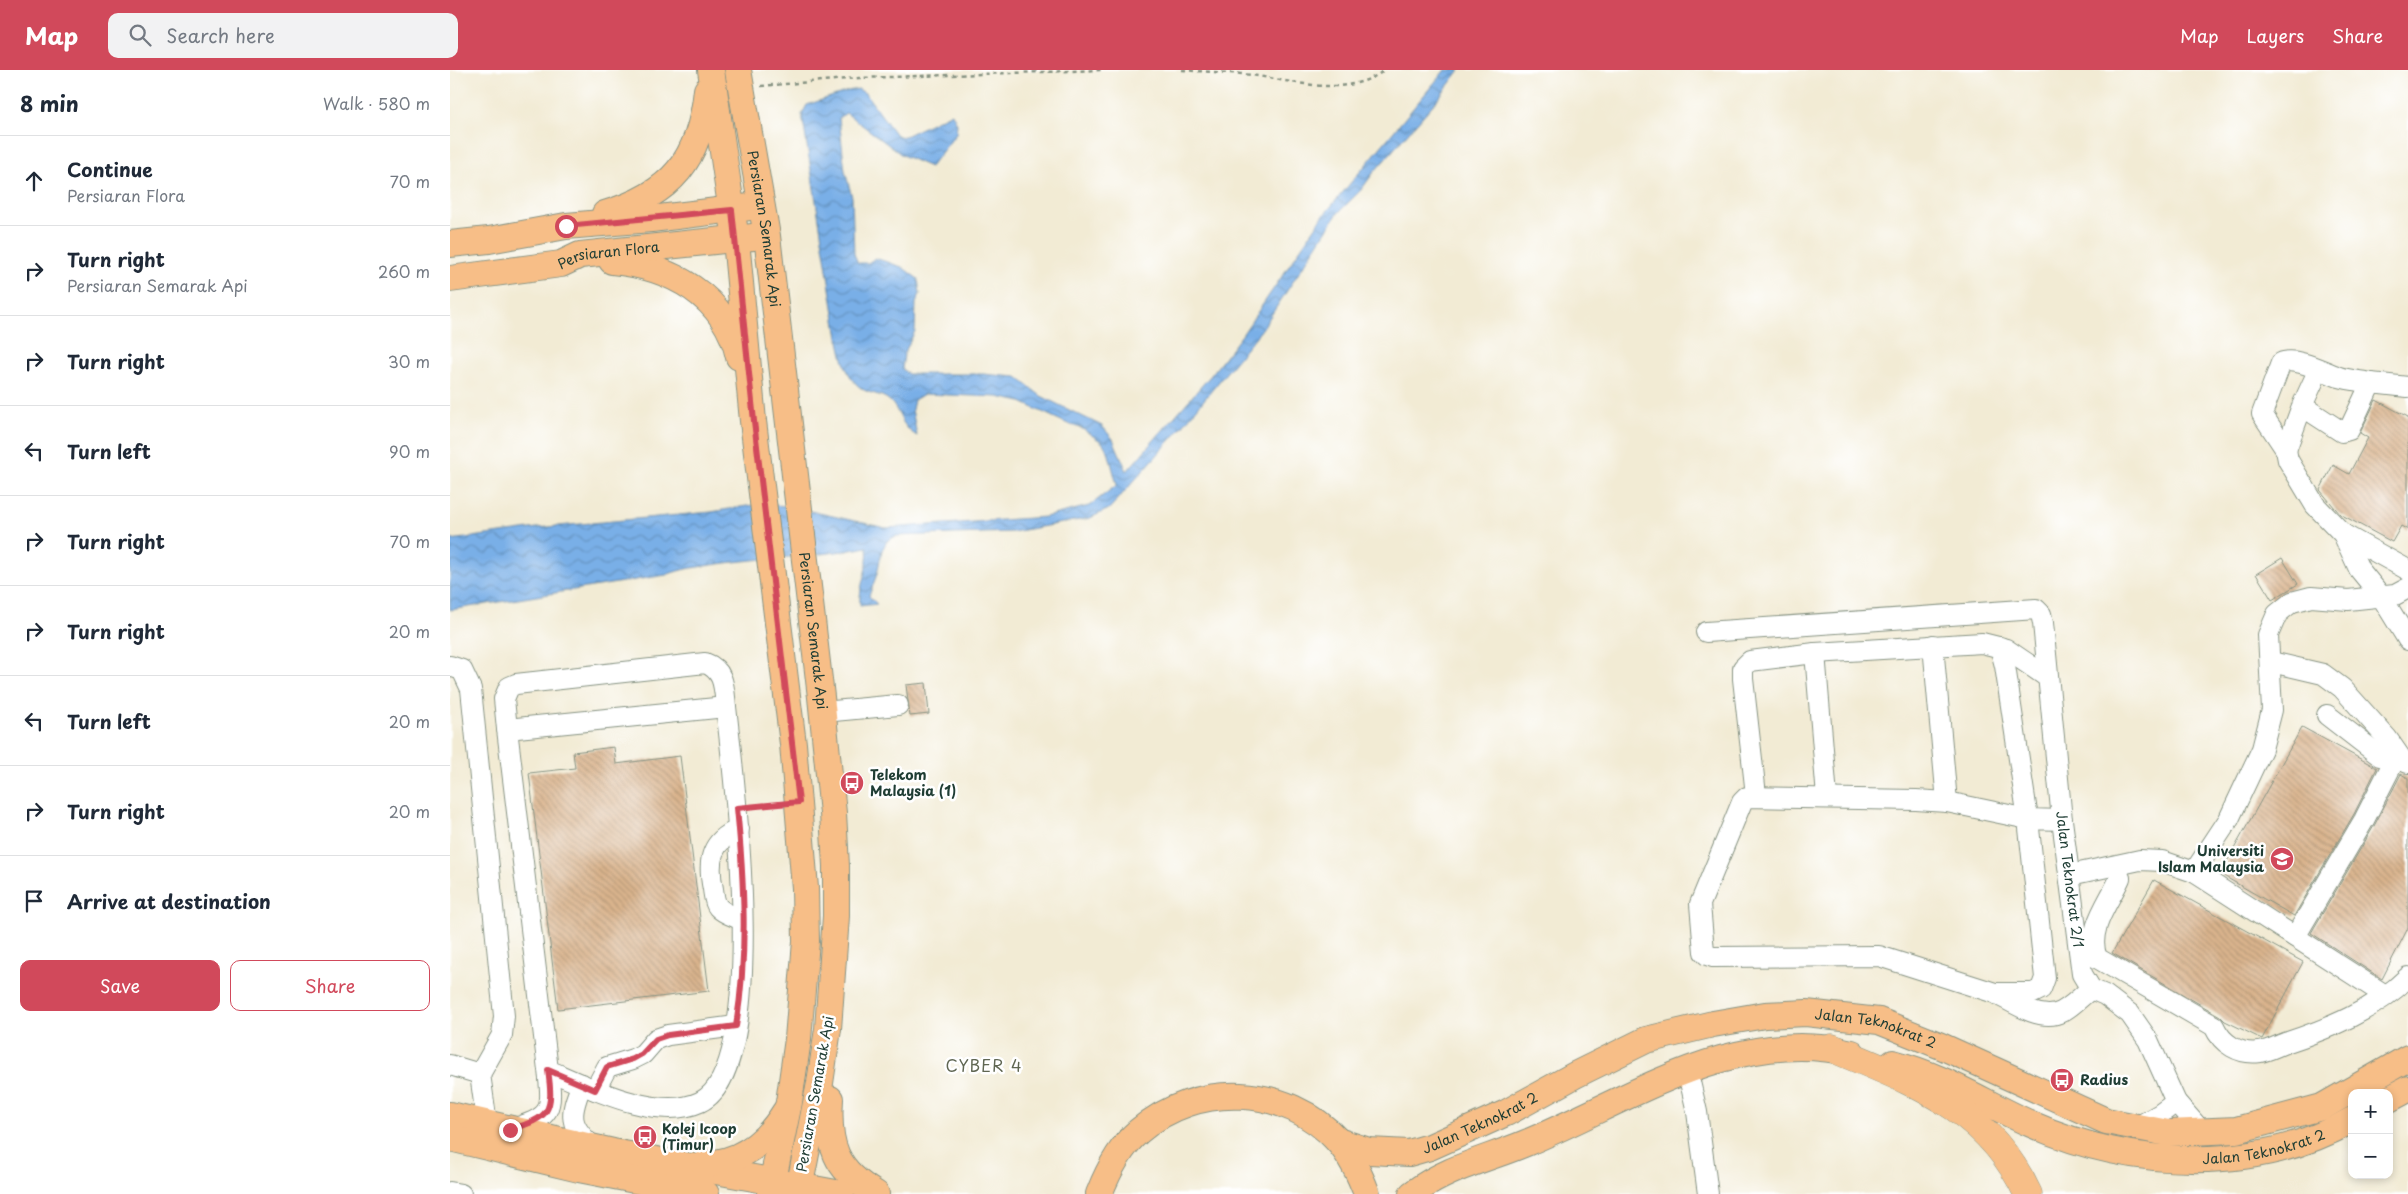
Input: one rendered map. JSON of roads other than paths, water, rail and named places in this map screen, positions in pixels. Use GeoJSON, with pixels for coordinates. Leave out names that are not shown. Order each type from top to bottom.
{"type":"FeatureCollection","features":[{"type":"Feature","properties":{"kind":"highway"},"geometry":{"type":"LineString","coordinates":[[1832,1048],[1948,1100],[1975,1121],[1998,1148],[2022,1182],[2028,1194]]}},
{"type":"Feature","properties":{"kind":"main road"},"geometry":{"type":"LineString","coordinates":[[566,226],[628,207],[651,196],[666,184],[691,153],[699,136],[704,115],[706,70]]}},
{"type":"Feature","properties":{"kind":"main road","name":"Persiaran Semarak Api"},"geometry":{"type":"LineString","coordinates":[[711,70],[736,240],[754,421],[799,802],[805,888],[806,941],[799,1030],[789,1105],[771,1187]]}},
{"type":"Feature","properties":{"kind":"main road","name":"Persiaran Semarak Api"},"geometry":{"type":"LineString","coordinates":[[740,79],[767,236],[834,813],[836,916],[829,1016],[820,1083],[799,1190]]}},
{"type":"Feature","properties":{"kind":"main road"},"geometry":{"type":"LineString","coordinates":[[450,244],[489,240],[566,226],[763,206]]}},
{"type":"Feature","properties":{"kind":"main road","name":"Persiaran Flora"},"geometry":{"type":"LineString","coordinates":[[450,279],[561,264],[580,255],[767,236]]}},
{"type":"Feature","properties":{"kind":"main road"},"geometry":{"type":"LineString","coordinates":[[561,264],[603,260],[638,264],[665,272],[685,282],[699,293],[721,315],[734,341],[754,421]]}},
{"type":"Feature","properties":{"kind":"main road","name":"Jalan Teknokrat 2"},"geometry":{"type":"LineString","coordinates":[[1338,1141],[1369,1151],[1409,1153],[1430,1147],[1506,1113],[1575,1075],[1646,1040],[1722,1022],[1765,1015],[1806,1013],[1879,1021],[1941,1046],[2106,1121],[2168,1133],[2236,1130],[2322,1107],[2408,1058]]}},
{"type":"Feature","properties":{"kind":"main road"},"geometry":{"type":"LineString","coordinates":[[829,1016],[832,1080],[828,1122],[831,1144],[836,1157],[844,1168],[857,1181],[876,1194]]}},
{"type":"Feature","properties":{"kind":"main road","name":"Jalan Teknokrat 2"},"geometry":{"type":"LineString","coordinates":[[1412,1194],[1424,1185],[1455,1169],[1526,1142],[1687,1069],[1741,1053],[1771,1048],[1802,1046],[1832,1048],[1902,1065],[1964,1088],[2030,1124],[2083,1145],[2184,1161],[2256,1156],[2298,1144],[2348,1122]]}},
{"type":"Feature","properties":{"kind":"main road"},"geometry":{"type":"LineString","coordinates":[[2393,1097],[2408,1089]]}},
{"type":"Feature","properties":{"kind":"main road"},"geometry":{"type":"LineString","coordinates":[[1099,1194],[1115,1160],[1139,1131],[1169,1110],[1204,1098],[1240,1094],[1277,1101],[1310,1117],[1338,1141],[1358,1170],[1367,1194]]}},
{"type":"Feature","properties":{"kind":"main road"},"geometry":{"type":"LineString","coordinates":[[681,1164],[718,1164],[749,1150],[772,1131],[789,1105]]}},
{"type":"Feature","properties":{"kind":"main road"},"geometry":{"type":"LineString","coordinates":[[450,1114],[595,1148],[681,1164],[771,1187],[841,1194]]}},
{"type":"Feature","properties":{"kind":"main road"},"geometry":{"type":"LineString","coordinates":[[450,1138],[673,1190],[706,1194]]}},
{"type":"Feature","properties":{"kind":"street"},"geometry":{"type":"LineString","coordinates":[[2408,387],[2341,378],[2319,369],[2286,360],[2281,363],[2262,414],[2286,450],[2290,464],[2315,505],[2343,534],[2408,570]]}},
{"type":"Feature","properties":{"kind":"street"},"geometry":{"type":"LineString","coordinates":[[2286,450],[2302,406],[2319,369]]}},
{"type":"Feature","properties":{"kind":"street"},"geometry":{"type":"LineString","coordinates":[[2302,406],[2342,432],[2346,432],[2349,430],[2371,382]]}},
{"type":"Feature","properties":{"kind":"street"},"geometry":{"type":"LineString","coordinates":[[2343,534],[2359,569],[2381,596],[2408,640]]}},
{"type":"Feature","properties":{"kind":"street"},"geometry":{"type":"LineString","coordinates":[[2194,872],[2229,819],[2262,749],[2272,710],[2271,662],[2268,635],[2277,614],[2292,602],[2311,597],[2348,600],[2395,595],[2408,588]]}},
{"type":"Feature","properties":{"kind":"street","name":"Jalan Teknokrat 2/1"},"geometry":{"type":"LineString","coordinates":[[1706,632],[2036,609],[2041,614],[2062,820],[2082,974],[2091,989]]}},
{"type":"Feature","properties":{"kind":"street"},"geometry":{"type":"LineString","coordinates":[[1756,795],[1743,668],[1750,661],[1815,653],[1982,643],[2000,647],[2018,655],[2048,677]]}},
{"type":"Feature","properties":{"kind":"street"},"geometry":{"type":"LineString","coordinates":[[1933,645],[1947,802]]}},
{"type":"Feature","properties":{"kind":"street"},"geometry":{"type":"LineString","coordinates":[[1995,993],[2033,993],[2041,989],[2044,983],[2028,820],[2005,666],[2000,647]]}},
{"type":"Feature","properties":{"kind":"street"},"geometry":{"type":"LineString","coordinates":[[1815,653],[1827,797]]}},
{"type":"Feature","properties":{"kind":"street"},"geometry":{"type":"LineString","coordinates":[[2271,662],[2323,674],[2342,688],[2387,738],[2402,761]]}},
{"type":"Feature","properties":{"kind":"street"},"geometry":{"type":"LineString","coordinates":[[450,666],[462,670],[471,689],[504,1016],[502,1035],[480,1074],[499,1127],[537,1121],[545,1114],[551,1095],[507,729],[504,698],[510,687],[516,684],[705,664],[716,668],[720,675],[726,706],[739,829],[742,920],[740,1002],[726,1068],[718,1088],[710,1097],[685,1107],[644,1106],[588,1087],[548,1070]]}},
{"type":"Feature","properties":{"kind":"street"},"geometry":{"type":"LineString","coordinates":[[823,712],[898,705]]}},
{"type":"Feature","properties":{"kind":"street"},"geometry":{"type":"LineString","coordinates":[[507,729],[726,706]]}},
{"type":"Feature","properties":{"kind":"street"},"geometry":{"type":"LineString","coordinates":[[2328,715],[2380,756],[2402,761]]}},
{"type":"Feature","properties":{"kind":"street"},"geometry":{"type":"LineString","coordinates":[[2295,937],[2364,820],[2402,761]]}},
{"type":"Feature","properties":{"kind":"street"},"geometry":{"type":"LineString","coordinates":[[2062,820],[2028,820],[1947,802],[1756,795],[1748,797],[1742,802],[1700,904],[1704,952],[1713,957],[1879,956],[1995,993],[2024,1008],[2046,1015],[2058,1014],[2091,989],[2105,995],[2130,1014],[2148,1040],[2176,1102],[2197,1126],[2205,1132]]}},
{"type":"Feature","properties":{"kind":"street"},"geometry":{"type":"LineString","coordinates":[[739,829],[726,834],[716,845],[710,865],[710,874],[716,903],[724,913],[742,920]]}},
{"type":"Feature","properties":{"kind":"street"},"geometry":{"type":"LineString","coordinates":[[2071,881],[2140,860],[2162,860],[2194,872],[2386,995]]}},
{"type":"Feature","properties":{"kind":"street"},"geometry":{"type":"LineString","coordinates":[[2071,881],[2120,878],[2141,872],[2162,860]]}},
{"type":"Feature","properties":{"kind":"street"},"geometry":{"type":"LineString","coordinates":[[2120,878],[2095,926],[2093,947],[2096,958],[2214,1026],[2219,1038],[2237,1050],[2259,1052],[2328,1029],[2386,995],[2408,977]]}},
{"type":"Feature","properties":{"kind":"street"},"geometry":{"type":"LineString","coordinates":[[595,1148],[582,1137],[575,1128],[572,1119],[575,1101],[607,1067],[642,1054],[656,1039],[668,1035],[736,1026]]}},
{"type":"Feature","properties":{"kind":"street"},"geometry":{"type":"LineString","coordinates":[[450,1064],[480,1074]]}},
{"type":"Feature","properties":{"kind":"street"},"geometry":{"type":"LineString","coordinates":[[1687,1069],[1697,1112],[1708,1194]]}},
{"type":"Feature","properties":{"kind":"street"},"geometry":{"type":"LineString","coordinates":[[2137,1127],[2176,1102]]}},
{"type":"Feature","properties":{"kind":"street"},"geometry":{"type":"LineString","coordinates":[[450,1192],[460,1194]]}},
{"type":"Feature","properties":{"kind":"water"},"geometry":{"type":"Polygon","coordinates":[[[1445,70],[1460,70],[1361,190],[1338,213],[1262,329],[1176,434],[1109,509],[1090,518],[1013,532],[896,536],[887,541],[882,550],[877,574],[869,596],[877,604],[860,606],[867,562],[867,547],[830,553],[698,567],[666,575],[450,610],[450,540],[537,528],[711,512],[759,504],[788,506],[886,528],[1045,517],[1089,506],[1117,485],[1108,451],[1102,442],[1081,428],[1021,402],[998,397],[924,394],[914,400],[912,409],[917,436],[906,427],[891,402],[884,397],[864,390],[852,379],[842,356],[837,332],[802,114],[807,105],[858,89],[865,93],[896,135],[903,137],[952,113],[957,124],[956,134],[930,167],[902,155],[846,113],[839,118],[845,171],[852,197],[854,254],[858,263],[868,263],[875,258],[902,267],[918,279],[920,294],[916,303],[915,331],[904,354],[902,369],[908,374],[983,374],[1017,377],[1041,396],[1102,426],[1113,439],[1127,471],[1211,375],[1242,335],[1323,216],[1445,70]]]}},
{"type":"Feature","properties":{"kind":"place","name":"Telekom Malaysia (1)"},"geometry":{"type":"Point","coordinates":[852,783]}},
{"type":"Feature","properties":{"kind":"place","name":"Universiti Islam Malaysia"},"geometry":{"type":"Point","coordinates":[2282,859]}},
{"type":"Feature","properties":{"kind":"place","name":"Radius"},"geometry":{"type":"Point","coordinates":[2062,1080]}},
{"type":"Feature","properties":{"kind":"place","name":"Kolej Icoop (Timur)"},"geometry":{"type":"Point","coordinates":[645,1137]}},
{"type":"Feature","properties":{"kind":"district","name":"CYBER 4"},"geometry":{"type":"Point","coordinates":[984,1066]}}]}
